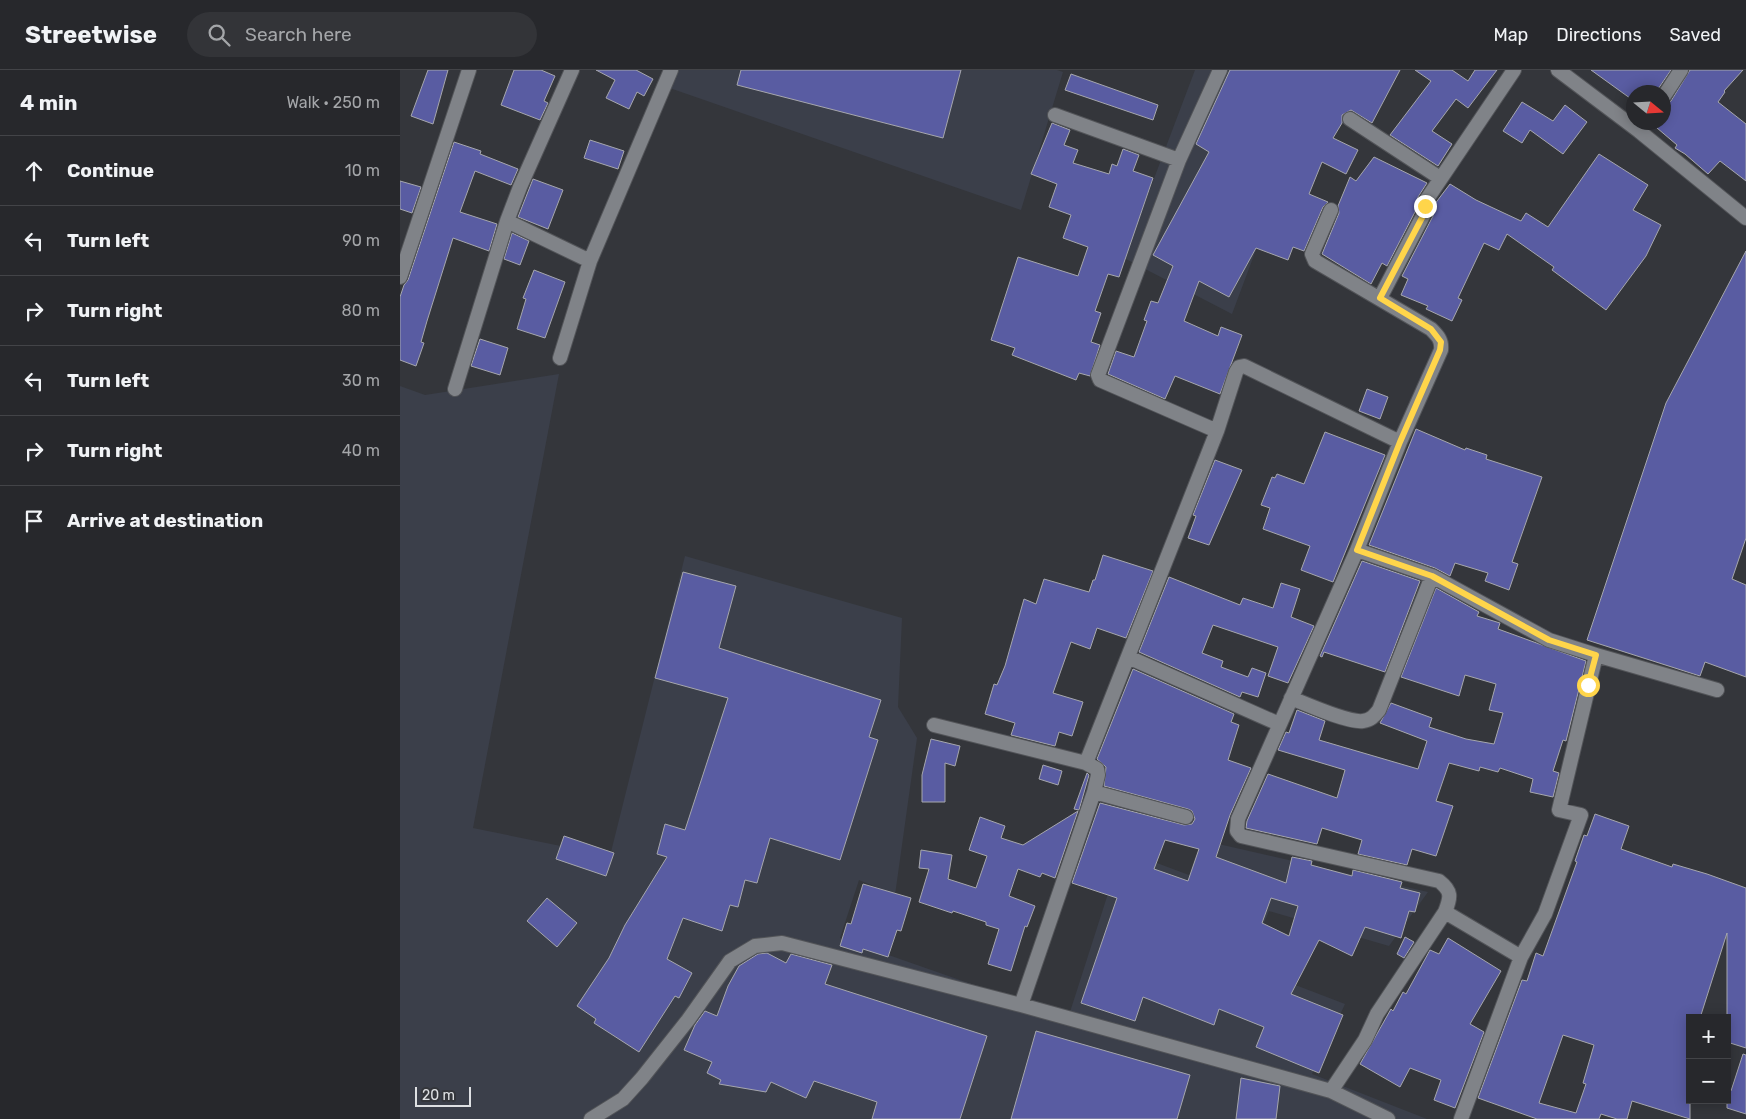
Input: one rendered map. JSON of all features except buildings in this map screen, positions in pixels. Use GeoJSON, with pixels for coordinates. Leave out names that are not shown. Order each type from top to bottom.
{"type":"FeatureCollection","features":[{"type":"Feature","properties":{"kind":"street"},"geometry":{"type":"LineString","coordinates":[[400,278],[469,70]]}},
{"type":"Feature","properties":{"kind":"street"},"geometry":{"type":"LineString","coordinates":[[455,389],[507,221],[520,187],[572,70]]}},
{"type":"Feature","properties":{"kind":"street"},"geometry":{"type":"LineString","coordinates":[[560,358],[590,261],[671,70]]}},
{"type":"Feature","properties":{"kind":"street"},"geometry":{"type":"LineString","coordinates":[[1217,431],[1106,385],[1100,380],[1098,375],[1179,160],[1220,70]]}},
{"type":"Feature","properties":{"kind":"street"},"geometry":{"type":"LineString","coordinates":[[1380,298],[1425,212],[1425,202],[1514,70]]}},
{"type":"Feature","properties":{"kind":"street"},"geometry":{"type":"LineString","coordinates":[[1558,70],[1626,116]]}},
{"type":"Feature","properties":{"kind":"street"},"geometry":{"type":"LineString","coordinates":[[1671,85],[1681,70]]}},
{"type":"Feature","properties":{"kind":"street"},"geometry":{"type":"LineString","coordinates":[[1055,115],[1179,160]]}},
{"type":"Feature","properties":{"kind":"street"},"geometry":{"type":"LineString","coordinates":[[1350,119],[1440,178]]}},
{"type":"Feature","properties":{"kind":"street"},"geometry":{"type":"LineString","coordinates":[[1645,130],[1746,218]]}},
{"type":"Feature","properties":{"kind":"street"},"geometry":{"type":"LineString","coordinates":[[1331,210],[1312,258],[1431,329],[1441,342],[1440,350],[1400,442],[1357,550],[1238,819],[1236,831],[1241,836],[1439,881],[1448,888],[1451,897],[1445,912],[1377,1014],[1365,1040],[1331,1091]]}},
{"type":"Feature","properties":{"kind":"street"},"geometry":{"type":"LineString","coordinates":[[507,221],[590,261]]}},
{"type":"Feature","properties":{"kind":"street"},"geometry":{"type":"LineString","coordinates":[[1086,763],[1217,431],[1239,367],[1244,366],[1400,442]]}},
{"type":"Feature","properties":{"kind":"street"},"geometry":{"type":"LineString","coordinates":[[1357,550],[1432,576],[1549,640],[1717,690]]}},
{"type":"Feature","properties":{"kind":"street"},"geometry":{"type":"LineString","coordinates":[[1291,698],[1350,719],[1362,721],[1372,718],[1379,710],[1432,576]]}},
{"type":"Feature","properties":{"kind":"street"},"geometry":{"type":"LineString","coordinates":[[1461,1119],[1521,958],[1545,914],[1581,815],[1559,810],[1596,655]]}},
{"type":"Feature","properties":{"kind":"street"},"geometry":{"type":"LineString","coordinates":[[1128,657],[1279,724]]}},
{"type":"Feature","properties":{"kind":"street"},"geometry":{"type":"LineString","coordinates":[[934,726],[1086,763],[1097,769],[1098,775],[1094,792],[1021,1005]]}},
{"type":"Feature","properties":{"kind":"street"},"geometry":{"type":"LineString","coordinates":[[1094,792],[1186,817]]}},
{"type":"Feature","properties":{"kind":"street"},"geometry":{"type":"LineString","coordinates":[[1445,912],[1521,958]]}},
{"type":"Feature","properties":{"kind":"street"},"geometry":{"type":"LineString","coordinates":[[591,1119],[623,1099],[688,1020],[730,961],[755,946],[782,942],[1021,1005],[1331,1091],[1388,1119]]}},
{"type":"Feature","properties":{"kind":"shaded area"},"geometry":{"type":"Polygon","coordinates":[[[668,70],[1057,70],[1063,72],[1021,210],[661,85],[668,70]]]}},
{"type":"Feature","properties":{"kind":"shaded area"},"geometry":{"type":"Polygon","coordinates":[[[1195,70],[1336,70],[1296,143],[1232,314],[1124,258],[1195,70]]]}},
{"type":"Feature","properties":{"kind":"shaded area"},"geometry":{"type":"Polygon","coordinates":[[[559,374],[473,828],[610,856],[685,556],[902,618],[898,707],[917,738],[895,895],[859,880],[840,938],[977,986],[1070,1012],[1122,850],[1189,875],[1201,840],[1428,892],[1389,946],[1269,911],[1246,966],[1345,1004],[1312,1074],[1427,1119],[400,1119],[400,386],[425,395],[559,374]]]}},
{"type":"Feature","properties":{"kind":"route"},"geometry":{"type":"LineString","coordinates":[[1425,206],[1425,212],[1380,298],[1431,329],[1441,342],[1440,350],[1400,442],[1357,550],[1432,576],[1549,640],[1596,655],[1588,685]]}}]}
